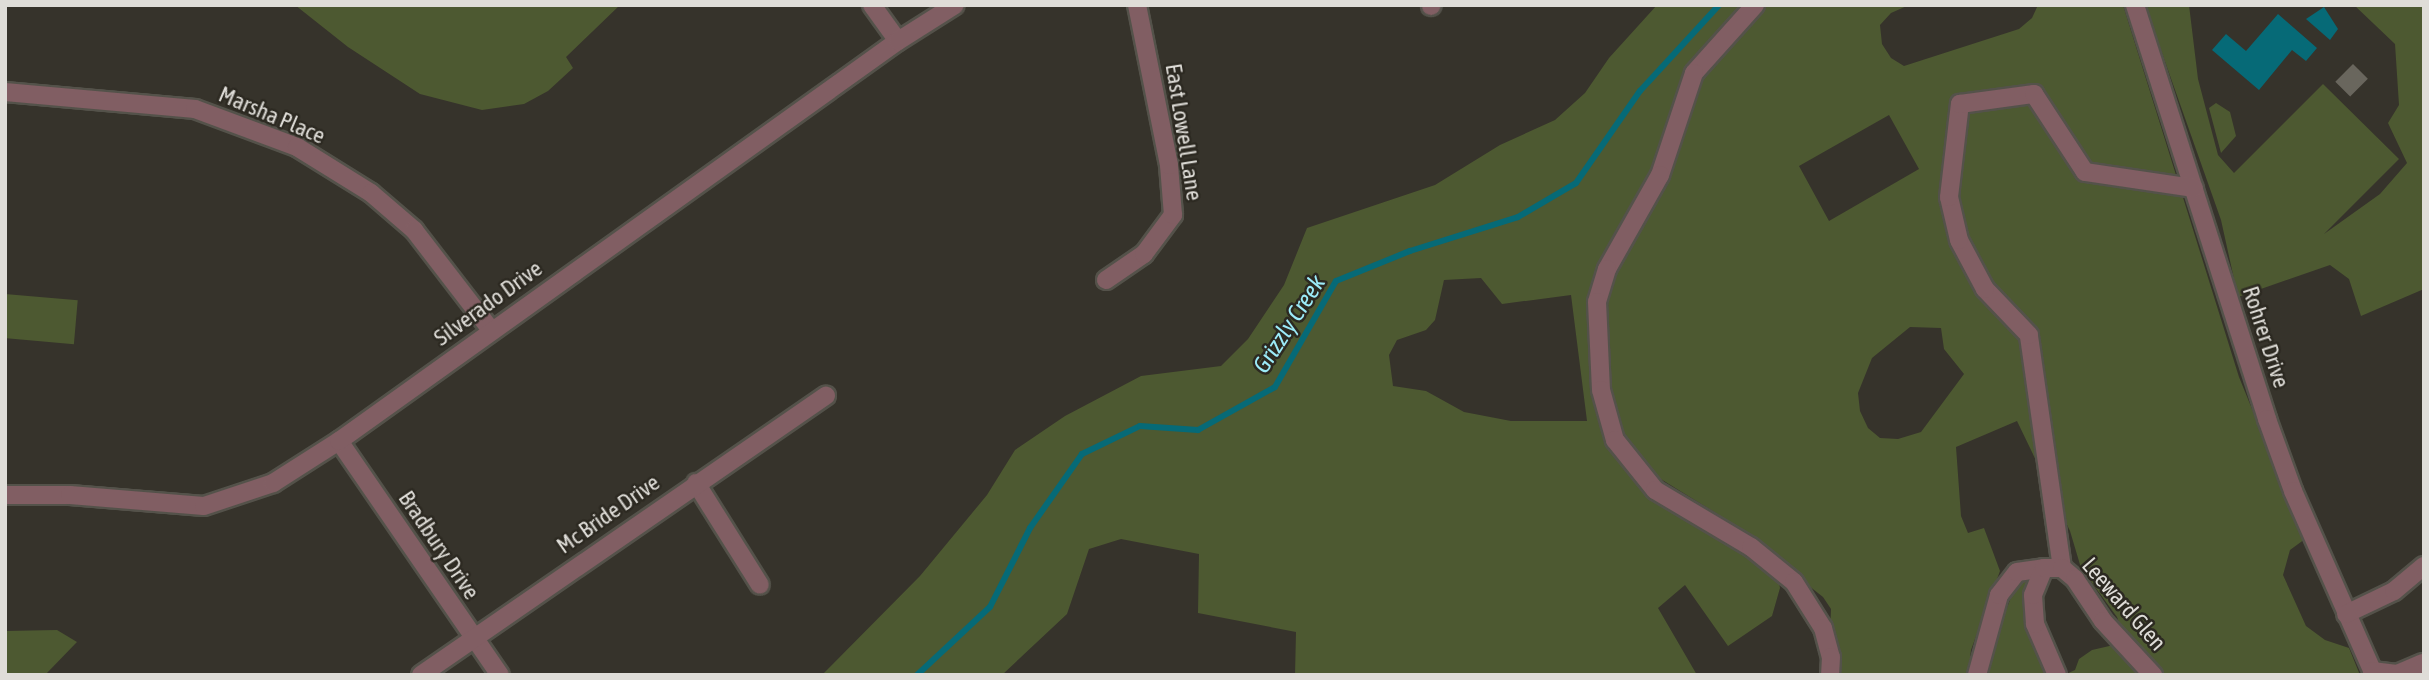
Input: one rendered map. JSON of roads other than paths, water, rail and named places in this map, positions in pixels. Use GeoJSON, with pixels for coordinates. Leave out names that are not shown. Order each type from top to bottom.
{"type":"FeatureCollection","features":[{"type":"Feature","properties":{"kind":"street"},"geometry":{"type":"LineString","coordinates":[[872,5],[898,41]]}},
{"type":"Feature","properties":{"kind":"street","name":"Silverado Drive"},"geometry":{"type":"LineString","coordinates":[[5,495],[70,495],[204,506],[273,483],[339,442],[898,41],[955,5]]}},
{"type":"Feature","properties":{"kind":"street","name":"East Lowell Lane"},"geometry":{"type":"LineString","coordinates":[[1106,280],[1144,254],[1173,215],[1169,165],[1137,5]]}},
{"type":"Feature","properties":{"kind":"street"},"geometry":{"type":"LineString","coordinates":[[1755,5],[1694,73],[1660,175],[1607,269],[1597,302],[1601,390],[1615,440],[1655,490],[1751,547],[1794,582],[1822,628],[1831,657],[1830,675]]}},
{"type":"Feature","properties":{"kind":"street","name":"Rohrer Drive"},"geometry":{"type":"LineString","coordinates":[[2135,5],[2275,443],[2373,673]]}},
{"type":"Feature","properties":{"kind":"street","name":"Marsha Place"},"geometry":{"type":"LineString","coordinates":[[5,92],[195,108],[297,147],[372,193],[414,230],[491,331]]}},
{"type":"Feature","properties":{"kind":"street"},"geometry":{"type":"LineString","coordinates":[[1977,675],[1999,595],[2017,572],[2052,568],[2029,335],[1985,289],[1959,240],[1949,197],[1960,104],[2034,94],[2085,172],[2194,188]]}},
{"type":"Feature","properties":{"kind":"street","name":"Mc Bride Drive"},"geometry":{"type":"LineString","coordinates":[[421,675],[696,483],[826,396]]}},
{"type":"Feature","properties":{"kind":"street","name":"Bradbury Drive"},"geometry":{"type":"LineString","coordinates":[[339,442],[500,675]]}},
{"type":"Feature","properties":{"kind":"street"},"geometry":{"type":"LineString","coordinates":[[696,483],[760,585]]}},
{"type":"Feature","properties":{"kind":"street"},"geometry":{"type":"LineString","coordinates":[[2346,614],[2394,592],[2424,566]]}},
{"type":"Feature","properties":{"kind":"street","name":"Leeward Glen"},"geometry":{"type":"LineString","coordinates":[[2057,675],[2035,624],[2033,595],[2052,568],[2153,675]]}},
{"type":"Feature","properties":{"kind":"street"},"geometry":{"type":"LineString","coordinates":[[2373,673],[2397,674],[2423,663]]}},
{"type":"Feature","properties":{"kind":"water"},"geometry":{"type":"Polygon","coordinates":[[[2324,7],[2338,29],[2330,40],[2306,19],[2324,7]]]}},
{"type":"Feature","properties":{"kind":"water"},"geometry":{"type":"Polygon","coordinates":[[[2278,14],[2317,48],[2306,61],[2292,50],[2259,90],[2212,50],[2226,34],[2246,51],[2278,14]]]}},
{"type":"Feature","properties":{"kind":"waterway","name":"Grizzly Creek"},"geometry":{"type":"LineString","coordinates":[[917,675],[990,607],[1030,528],[1082,454],[1140,426],[1198,430],[1275,387],[1336,281],[1410,251],[1518,217],[1576,183],[1640,91],[1719,5]]}}]}
